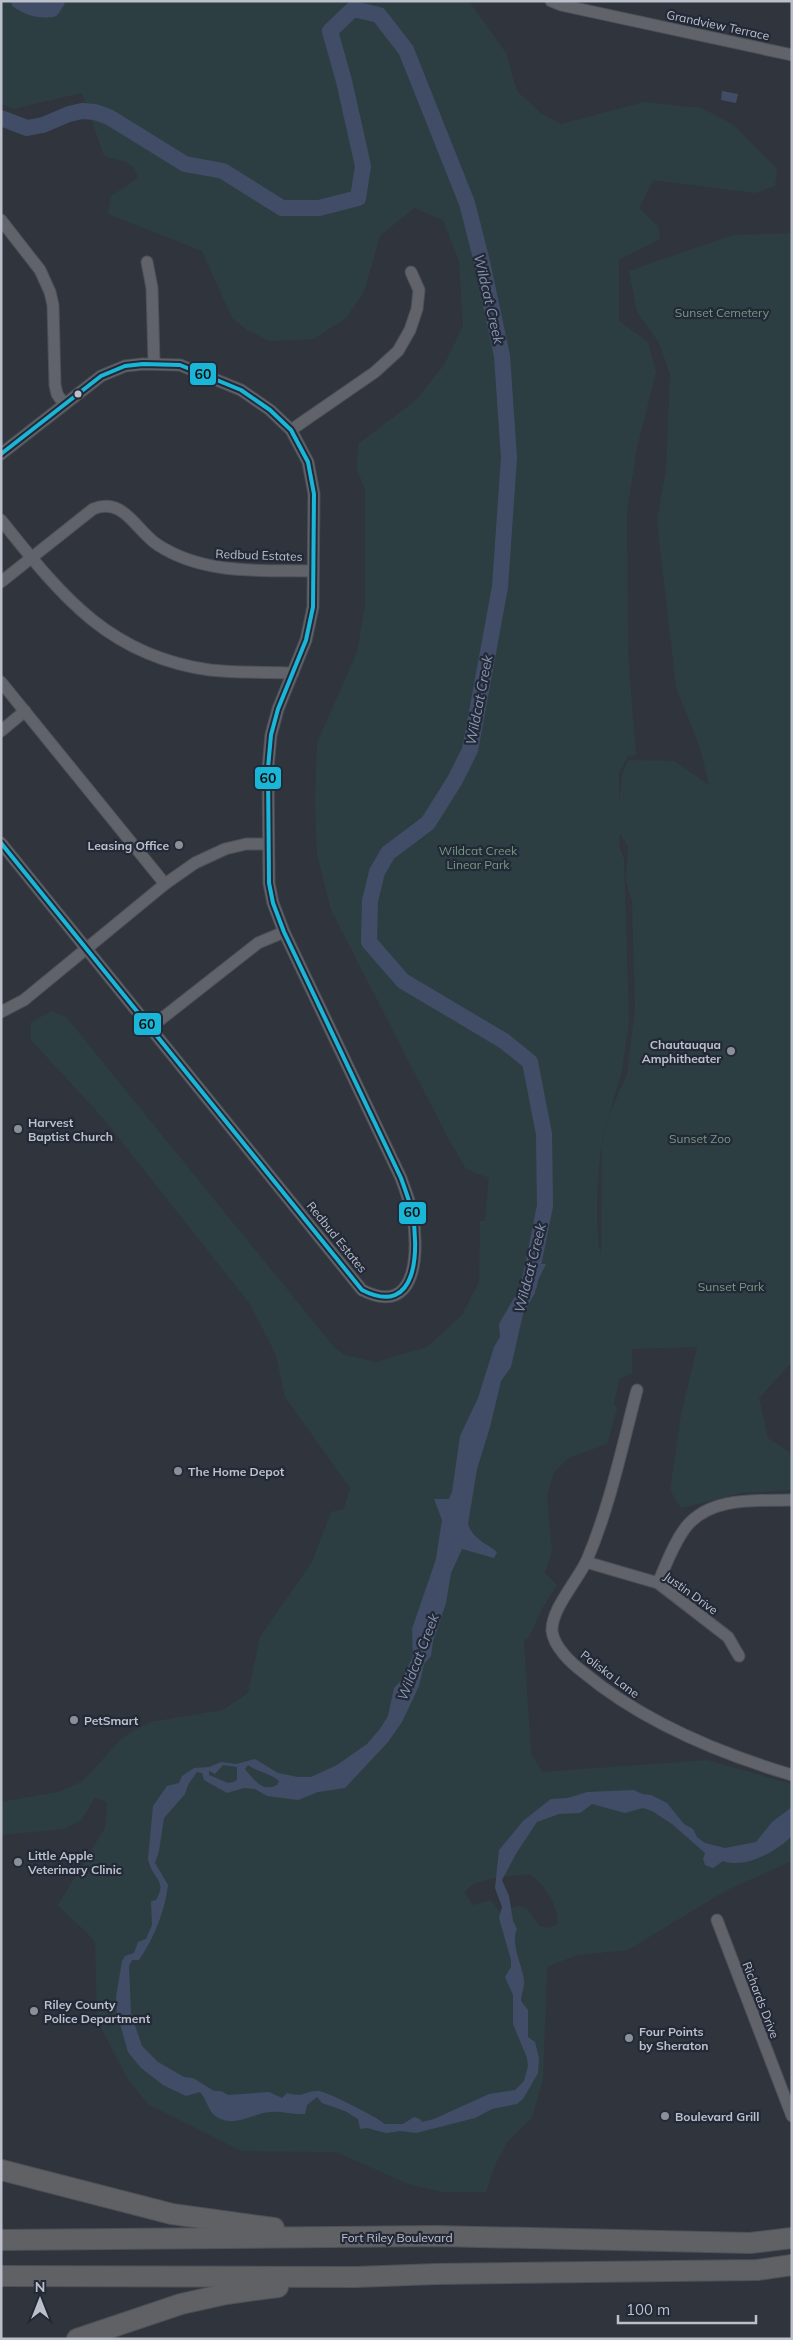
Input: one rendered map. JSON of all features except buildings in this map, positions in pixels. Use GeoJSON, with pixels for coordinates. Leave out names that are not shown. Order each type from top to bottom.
{"type":"FeatureCollection","features":[{"type":"Feature","properties":{"kind":"highway"},"geometry":{"type":"LineString","coordinates":[[1,2170],[172,2214],[348,2237]]}},
{"type":"Feature","properties":{"kind":"highway","name":"Fort Riley Boulevard"},"geometry":{"type":"LineString","coordinates":[[1,2240],[436,2236],[750,2243],[792,2238]]}},
{"type":"Feature","properties":{"kind":"highway"},"geometry":{"type":"LineString","coordinates":[[1,2276],[356,2277],[437,2274],[757,2270],[792,2265]]}},
{"type":"Feature","properties":{"kind":"highway"},"geometry":{"type":"LineString","coordinates":[[77,2339],[181,2304],[226,2294],[356,2277]]}},
{"type":"Feature","properties":{"kind":"street","name":"Grandview Terrace"},"geometry":{"type":"LineString","coordinates":[[551,1],[561,6],[792,55]]}},
{"type":"Feature","properties":{"kind":"street"},"geometry":{"type":"LineString","coordinates":[[1,220],[40,270],[50,292],[53,305],[55,384],[64,404]]}},
{"type":"Feature","properties":{"kind":"street"},"geometry":{"type":"LineString","coordinates":[[147,262],[152,288],[154,363]]}},
{"type":"Feature","properties":{"kind":"street"},"geometry":{"type":"LineString","coordinates":[[291,430],[375,372],[398,351],[410,330],[417,309],[419,290],[411,272]]}},
{"type":"Feature","properties":{"kind":"street","name":"Redbud Estates"},"geometry":{"type":"LineString","coordinates":[[1,454],[64,404],[112,371],[125,366],[154,363],[180,365],[241,390],[270,410],[291,430],[308,462],[314,494],[313,607],[306,640],[278,709],[271,735],[267,844],[269,882],[273,903],[284,932],[401,1178],[412,1211],[414,1243],[412,1274],[406,1288],[394,1296],[377,1297],[362,1290],[1,843]]}},
{"type":"Feature","properties":{"kind":"street","name":"Redbud Estates"},"geometry":{"type":"LineString","coordinates":[[1,582],[93,509],[100,506],[110,506],[126,514],[156,544],[181,557],[214,568],[313,571]]}},
{"type":"Feature","properties":{"kind":"street"},"geometry":{"type":"LineString","coordinates":[[1,520],[74,606],[107,632],[148,654],[211,670],[293,673]]}},
{"type":"Feature","properties":{"kind":"street"},"geometry":{"type":"LineString","coordinates":[[1,682],[165,884]]}},
{"type":"Feature","properties":{"kind":"street"},"geometry":{"type":"LineString","coordinates":[[1,732],[25,711]]}},
{"type":"Feature","properties":{"kind":"street"},"geometry":{"type":"LineString","coordinates":[[1,1012],[24,1000],[165,884],[195,863],[225,849],[246,844],[267,844]]}},
{"type":"Feature","properties":{"kind":"street"},"geometry":{"type":"LineString","coordinates":[[151,1027],[258,943],[284,932]]}},
{"type":"Feature","properties":{"kind":"street","name":"Poliska Lane"},"geometry":{"type":"LineString","coordinates":[[636,1390],[608,1501],[586,1562],[553,1619],[552,1632],[569,1661],[620,1700],[652,1720],[754,1763],[792,1775]]}},
{"type":"Feature","properties":{"kind":"street"},"geometry":{"type":"LineString","coordinates":[[658,1583],[674,1546],[686,1526],[704,1513],[735,1501],[792,1500]]}},
{"type":"Feature","properties":{"kind":"street","name":"Justin Drive"},"geometry":{"type":"LineString","coordinates":[[586,1562],[658,1583],[728,1637],[739,1656]]}},
{"type":"Feature","properties":{"kind":"street","name":"Richards Drive"},"geometry":{"type":"LineString","coordinates":[[717,1920],[792,2116]]}},
{"type":"Feature","properties":{"kind":"green space"},"geometry":{"type":"Polygon","coordinates":[[[1,1],[469,1],[506,53],[517,91],[542,114],[561,124],[644,102],[702,108],[735,126],[777,169],[775,186],[755,193],[653,180],[639,208],[658,227],[660,239],[619,260],[619,321],[648,342],[656,372],[637,448],[627,511],[628,652],[636,755],[628,756],[619,773],[619,803],[622,775],[628,760],[674,761],[709,785],[700,747],[676,687],[657,521],[666,469],[670,374],[659,343],[637,312],[629,271],[733,235],[792,233],[792,1362],[759,1398],[768,1438],[792,1454],[792,1490],[741,1493],[681,1508],[670,1490],[681,1415],[697,1347],[632,1349],[632,1373],[619,1379],[614,1404],[617,1408],[607,1444],[568,1458],[554,1472],[547,1497],[552,1551],[545,1573],[557,1585],[543,1607],[528,1639],[526,1637],[524,1641],[531,1753],[542,1772],[707,1760],[792,1784],[792,1861],[725,1891],[628,1950],[577,1955],[547,1967],[543,2079],[532,2118],[507,2142],[495,2165],[486,2192],[443,2192],[408,2184],[336,2152],[241,2151],[148,2104],[129,2081],[97,2020],[95,1941],[58,1905],[105,1828],[107,1802],[95,1798],[81,1820],[64,1829],[1,1835],[1,1802],[58,1792],[83,1781],[122,1738],[150,1722],[223,1710],[248,1693],[260,1637],[312,1562],[331,1512],[344,1509],[350,1488],[285,1397],[276,1355],[250,1304],[103,1118],[31,1040],[31,1022],[52,1011],[66,1017],[334,1347],[345,1355],[376,1362],[427,1347],[462,1315],[479,1282],[480,1221],[485,1221],[489,1178],[466,1169],[447,1136],[331,910],[317,854],[315,802],[317,743],[357,652],[365,606],[365,490],[357,469],[358,444],[416,400],[444,365],[463,326],[459,261],[443,220],[414,208],[380,236],[364,292],[346,318],[314,339],[270,341],[247,330],[232,318],[202,251],[108,214],[111,196],[138,178],[137,172],[126,162],[104,156],[82,93],[13,109],[1,104],[1,1]],[[620,834],[619,845],[624,859],[629,1020],[622,1072],[608,1117],[627,1074],[635,1008],[632,902],[626,881],[628,846],[620,834]],[[602,1147],[597,1207],[597,1226],[601,1255],[602,1147]],[[530,1874],[484,1880],[469,1888],[465,1893],[473,1905],[491,1900],[499,1911],[519,1906],[526,1908],[539,1926],[550,1928],[558,1924],[553,1902],[546,1890],[530,1874]]]}},
{"type":"Feature","properties":{"kind":"water"},"geometry":{"type":"Polygon","coordinates":[[[722,91],[738,94],[736,103],[721,100],[722,91]]]}},
{"type":"Feature","properties":{"kind":"water"},"geometry":{"type":"Polygon","coordinates":[[[528,1264],[546,1264],[536,1284],[535,1293],[523,1314],[511,1367],[501,1381],[477,1469],[468,1524],[476,1537],[497,1552],[494,1558],[462,1549],[451,1573],[446,1603],[433,1641],[431,1656],[424,1664],[419,1686],[402,1722],[388,1742],[345,1788],[318,1792],[298,1800],[267,1796],[255,1789],[244,1788],[227,1793],[204,1780],[202,1773],[197,1772],[188,1785],[185,1794],[164,1818],[159,1851],[155,1863],[168,1885],[164,1905],[158,1924],[144,1952],[139,1960],[132,1960],[129,1966],[131,2014],[142,2046],[158,2062],[184,2077],[193,2078],[214,2091],[221,2091],[228,2095],[269,2092],[282,2098],[287,2093],[301,2095],[318,2091],[352,2105],[385,2124],[403,2124],[414,2117],[422,2122],[434,2119],[489,2094],[515,2090],[524,2081],[528,2066],[527,2058],[513,2024],[513,1995],[505,1977],[511,1967],[511,1960],[499,1918],[502,1907],[495,1888],[499,1850],[523,1821],[551,1799],[568,1798],[587,1792],[634,1790],[642,1794],[651,1795],[667,1803],[684,1824],[693,1829],[697,1837],[705,1843],[725,1848],[756,1842],[772,1822],[792,1807],[792,1836],[760,1858],[741,1863],[723,1861],[713,1868],[705,1865],[703,1859],[705,1853],[672,1824],[652,1811],[643,1808],[625,1813],[592,1804],[580,1813],[559,1814],[537,1822],[517,1852],[502,1880],[509,1896],[513,1921],[517,1929],[515,1941],[524,1980],[521,2001],[528,2010],[528,2037],[535,2042],[539,2058],[538,2073],[523,2099],[517,2104],[492,2109],[475,2118],[416,2133],[400,2131],[386,2133],[367,2128],[360,2129],[358,2119],[345,2111],[322,2103],[317,2097],[307,2105],[305,2114],[270,2112],[237,2121],[223,2120],[214,2115],[200,2092],[186,2096],[163,2085],[141,2068],[128,2052],[117,2013],[116,1997],[122,1961],[125,1956],[134,1953],[138,1942],[146,1939],[152,1925],[151,1901],[156,1900],[160,1888],[160,1884],[148,1859],[153,1806],[167,1786],[179,1783],[182,1776],[194,1768],[209,1767],[221,1762],[236,1764],[255,1759],[278,1773],[298,1777],[311,1777],[337,1765],[367,1744],[380,1729],[388,1716],[394,1688],[402,1680],[413,1656],[412,1629],[436,1559],[442,1520],[434,1499],[449,1499],[452,1492],[460,1436],[478,1398],[494,1347],[500,1337],[499,1324],[514,1298],[522,1289],[528,1264]],[[223,1765],[215,1774],[209,1771],[209,1775],[228,1783],[237,1780],[237,1767],[223,1765]],[[248,1765],[245,1769],[259,1784],[267,1787],[277,1785],[279,1781],[275,1778],[248,1765]]]}},
{"type":"Feature","properties":{"kind":"waterway","name":"Wildcat Creek"},"geometry":{"type":"LineString","coordinates":[[19,1],[43,10],[52,9],[57,1]]}},
{"type":"Feature","properties":{"kind":"waterway","name":"Wildcat Creek"},"geometry":{"type":"LineString","coordinates":[[1,118],[27,128],[43,125],[69,114],[82,111],[95,112],[109,117],[185,164],[223,171],[282,208],[319,208],[358,198],[363,166],[344,81],[330,31],[353,9],[379,15],[406,50],[467,203],[482,262],[502,356],[509,458],[500,587],[470,750],[455,780],[428,823],[388,853],[377,872],[370,901],[369,942],[403,981],[504,1041],[530,1062],[544,1134],[545,1206],[529,1285]]}},
{"type":"Feature","properties":{"kind":"transit line","name":"60"},"geometry":{"type":"LineString","coordinates":[[1,454],[101,376],[125,366],[143,364],[180,365],[241,390],[270,410],[291,430],[308,462],[314,494],[313,607],[306,640],[278,709],[271,735],[268,768],[269,883],[273,903],[284,932],[407,1194],[412,1211],[415,1243],[411,1275],[405,1288],[395,1295],[381,1296],[362,1290],[1,843]]}},
{"type":"Feature","properties":{"kind":"place","name":"Leasing Office"},"geometry":{"type":"Point","coordinates":[179,845]}},
{"type":"Feature","properties":{"kind":"place","name":"Chautauqua Amphitheater"},"geometry":{"type":"Point","coordinates":[731,1051]}},
{"type":"Feature","properties":{"kind":"place","name":"Harvest Baptist Church"},"geometry":{"type":"Point","coordinates":[18,1129]}},
{"type":"Feature","properties":{"kind":"place","name":"The Home Depot"},"geometry":{"type":"Point","coordinates":[178,1471]}},
{"type":"Feature","properties":{"kind":"place","name":"PetSmart"},"geometry":{"type":"Point","coordinates":[74,1720]}},
{"type":"Feature","properties":{"kind":"place","name":"Little Apple Veterinary Clinic"},"geometry":{"type":"Point","coordinates":[18,1862]}},
{"type":"Feature","properties":{"kind":"place","name":"Riley County Police Department"},"geometry":{"type":"Point","coordinates":[34,2011]}},
{"type":"Feature","properties":{"kind":"place","name":"Four Points by Sheraton"},"geometry":{"type":"Point","coordinates":[629,2038]}},
{"type":"Feature","properties":{"kind":"place","name":"Boulevard Grill"},"geometry":{"type":"Point","coordinates":[665,2116]}},
{"type":"Feature","properties":{"kind":"park label","name":"Sunset Cemetery"},"geometry":{"type":"Point","coordinates":[722,312]}},
{"type":"Feature","properties":{"kind":"park label","name":"Wildcat Creek Linear Park"},"geometry":{"type":"Point","coordinates":[478,857]}},
{"type":"Feature","properties":{"kind":"park label","name":"Sunset Zoo"},"geometry":{"type":"Point","coordinates":[700,1138]}},
{"type":"Feature","properties":{"kind":"park label","name":"Sunset Park"},"geometry":{"type":"Point","coordinates":[731,1286]}}]}
